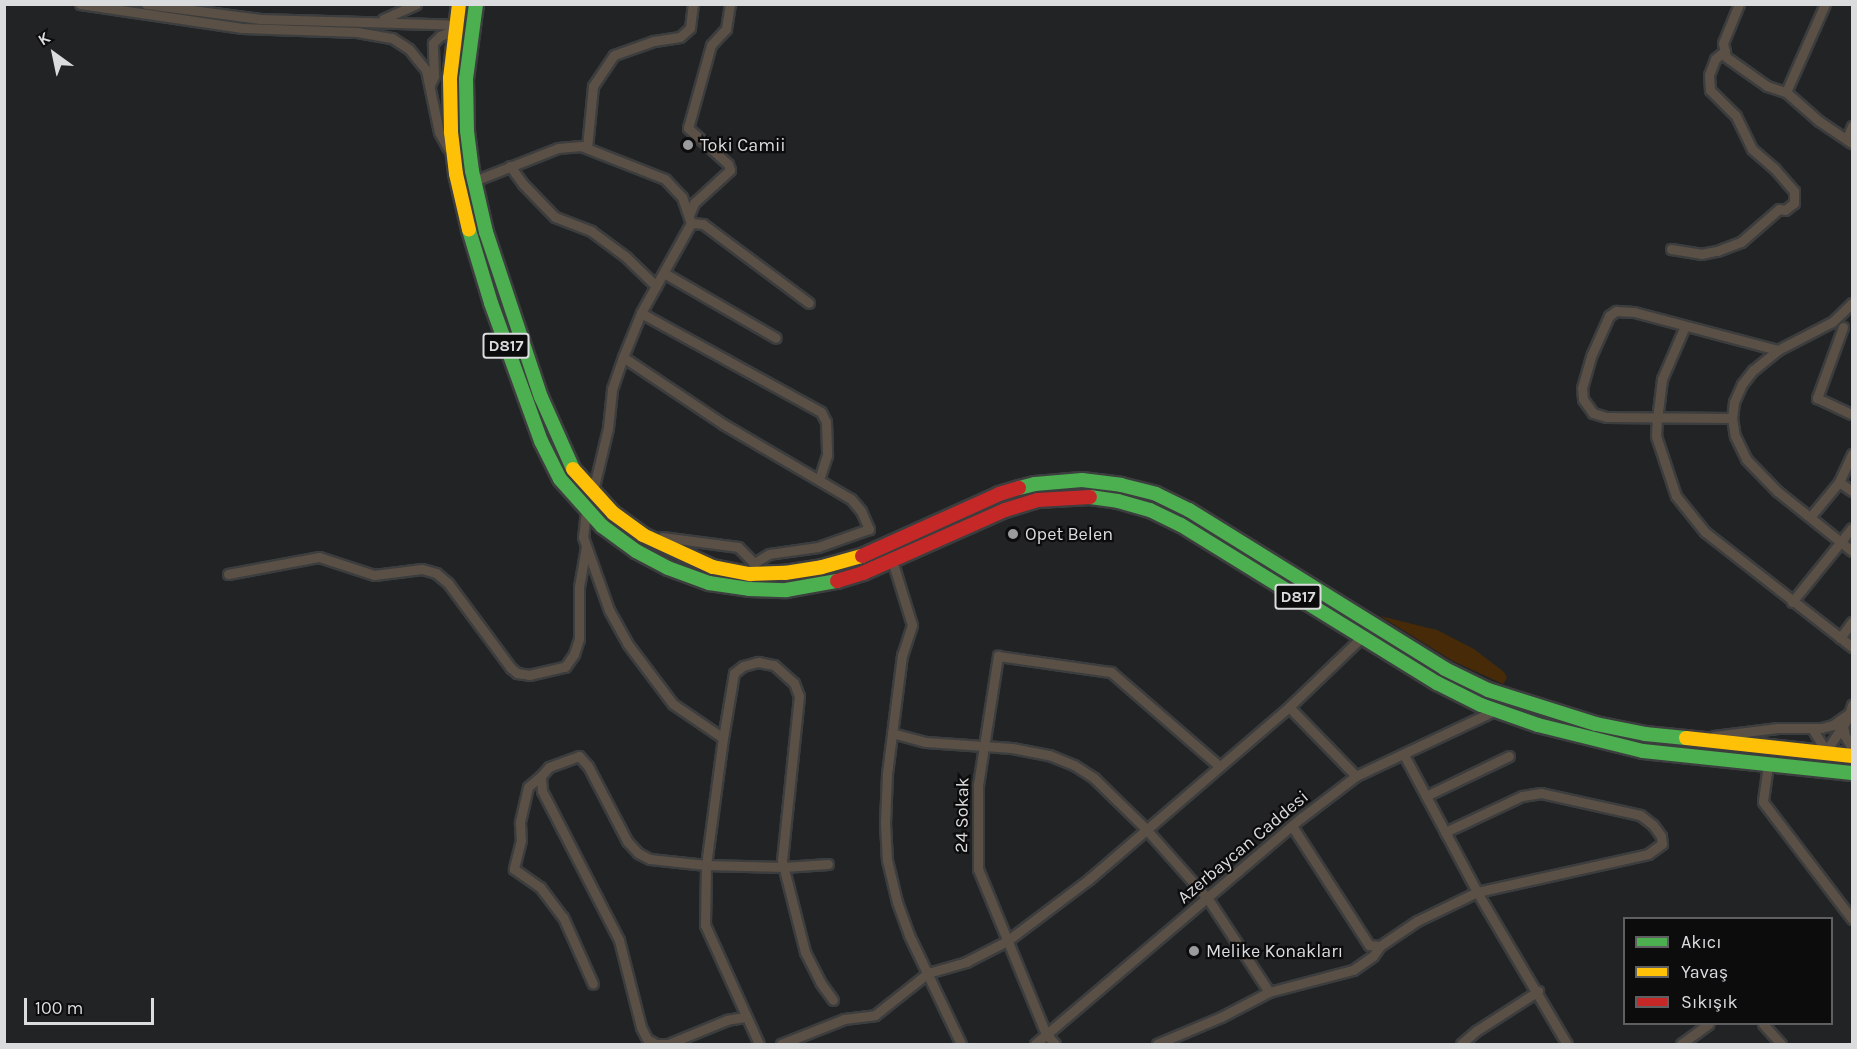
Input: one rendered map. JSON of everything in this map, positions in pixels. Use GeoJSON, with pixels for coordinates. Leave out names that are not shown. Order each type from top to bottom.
{"type":"FeatureCollection","features":[{"type":"Feature","properties":{"kind":"highway","name":"D817"},"geometry":{"type":"LineString","coordinates":[[459,4],[450,78],[454,158],[470,236],[526,403],[560,479],[586,510],[636,551],[668,568],[708,583],[749,589],[786,590],[826,584],[863,573],[1005,510],[1038,500],[1081,496],[1118,501],[1150,510],[1181,525],[1437,683],[1495,710],[1538,725],[1612,744],[1768,765],[1852,773]]}},
{"type":"Feature","properties":{"kind":"highway","name":"D817"},"geometry":{"type":"LineString","coordinates":[[476,4],[467,89],[467,131],[474,181],[486,232],[541,397],[574,470],[592,493],[613,513],[643,535],[713,567],[752,568],[785,573],[857,558],[999,494],[1035,484],[1082,480],[1121,485],[1156,494],[1189,510],[1426,657],[1488,690],[1596,724],[1646,734],[1852,756]]}},
{"type":"Feature","properties":{"kind":"street"},"geometry":{"type":"LineString","coordinates":[[80,4],[271,30],[381,35],[402,43],[416,55],[426,70],[439,132],[454,158]]}},
{"type":"Feature","properties":{"kind":"street"},"geometry":{"type":"LineString","coordinates":[[146,4],[260,19],[378,21],[455,27],[472,25]]}},
{"type":"Feature","properties":{"kind":"street"},"geometry":{"type":"LineString","coordinates":[[378,21],[416,4]]}},
{"type":"Feature","properties":{"kind":"street"},"geometry":{"type":"LineString","coordinates":[[587,148],[593,86],[614,55],[654,41],[680,37],[690,28],[693,4]]}},
{"type":"Feature","properties":{"kind":"street"},"geometry":{"type":"LineString","coordinates":[[592,493],[608,428],[612,389],[622,357],[641,313],[690,219],[694,202],[730,170],[728,164],[688,128],[711,45],[726,29],[730,4]]}},
{"type":"Feature","properties":{"kind":"street"},"geometry":{"type":"LineString","coordinates":[[1739,4],[1723,43],[1726,57],[1767,86],[1786,92],[1819,122],[1850,141],[1852,126]]}},
{"type":"Feature","properties":{"kind":"street"},"geometry":{"type":"LineString","coordinates":[[1786,92],[1825,4]]}},
{"type":"Feature","properties":{"kind":"street"},"geometry":{"type":"LineString","coordinates":[[430,86],[434,76],[433,43],[455,27]]}},
{"type":"Feature","properties":{"kind":"street"},"geometry":{"type":"LineString","coordinates":[[1671,249],[1701,254],[1717,251],[1741,242],[1779,209],[1785,210],[1794,203],[1794,191],[1752,148],[1736,116],[1710,90],[1709,75],[1715,59],[1725,51]]}},
{"type":"Feature","properties":{"kind":"street"},"geometry":{"type":"LineString","coordinates":[[474,181],[558,148],[587,148],[665,179],[682,197],[690,219],[703,224],[809,303]]}},
{"type":"Feature","properties":{"kind":"street"},"geometry":{"type":"LineString","coordinates":[[510,166],[523,184],[555,217],[591,231],[626,257],[656,286]]}},
{"type":"Feature","properties":{"kind":"street"},"geometry":{"type":"LineString","coordinates":[[663,273],[776,338]]}},
{"type":"Feature","properties":{"kind":"street"},"geometry":{"type":"LineString","coordinates":[[1852,303],[1832,322],[1778,350],[1753,370],[1734,402],[1732,418],[1737,442],[1746,459],[1778,491],[1852,551]]}},
{"type":"Feature","properties":{"kind":"street"},"geometry":{"type":"LineString","coordinates":[[1732,418],[1606,417],[1593,413],[1587,407],[1582,393],[1592,354],[1610,316],[1616,311],[1635,312],[1778,350]]}},
{"type":"Feature","properties":{"kind":"street"},"geometry":{"type":"LineString","coordinates":[[641,313],[820,412],[826,422],[827,455],[819,479]]}},
{"type":"Feature","properties":{"kind":"street"},"geometry":{"type":"LineString","coordinates":[[1832,322],[1848,329],[1817,398],[1852,414]]}},
{"type":"Feature","properties":{"kind":"street"},"geometry":{"type":"LineString","coordinates":[[1685,326],[1662,379],[1657,417],[1656,436],[1676,496],[1705,532],[1852,647]]}},
{"type":"Feature","properties":{"kind":"street"},"geometry":{"type":"LineString","coordinates":[[622,357],[723,424],[851,499],[861,511],[869,529],[818,547],[769,554],[752,568]]}},
{"type":"Feature","properties":{"kind":"street"},"geometry":{"type":"LineString","coordinates":[[1810,516],[1839,482],[1852,454]]}},
{"type":"Feature","properties":{"kind":"street"},"geometry":{"type":"LineString","coordinates":[[1839,482],[1852,491]]}},
{"type":"Feature","properties":{"kind":"street"},"geometry":{"type":"LineString","coordinates":[[586,510],[583,537],[586,547],[609,610],[643,668],[674,704],[723,738]]}},
{"type":"Feature","properties":{"kind":"street"},"geometry":{"type":"LineString","coordinates":[[1792,602],[1852,528]]}},
{"type":"Feature","properties":{"kind":"street"},"geometry":{"type":"LineString","coordinates":[[643,535],[738,547],[752,568],[749,589]]}},
{"type":"Feature","properties":{"kind":"street"},"geometry":{"type":"LineString","coordinates":[[228,574],[319,557],[374,575],[422,569],[436,573],[448,582],[517,674],[529,675],[565,667],[574,654],[579,639],[579,588],[586,547]]}},
{"type":"Feature","properties":{"kind":"street"},"geometry":{"type":"LineString","coordinates":[[892,560],[912,625],[902,655],[886,774],[887,860],[903,918],[961,1044]]}},
{"type":"Feature","properties":{"kind":"street"},"geometry":{"type":"LineString","coordinates":[[1840,638],[1852,622]]}},
{"type":"Feature","properties":{"kind":"street"},"geometry":{"type":"LineString","coordinates":[[781,1044],[844,1019],[875,1015],[928,973],[966,962],[1007,941],[1088,880],[1145,828],[1289,707],[1362,638]]}},
{"type":"Feature","properties":{"kind":"street","name":"24 Sokak"},"geometry":{"type":"LineString","coordinates":[[1055,1044],[1046,1034],[978,869],[976,825],[981,748],[998,656],[1111,672],[1218,766]]}},
{"type":"Feature","properties":{"kind":"street"},"geometry":{"type":"LineString","coordinates":[[759,1044],[705,925],[706,865],[734,673],[743,666],[758,662],[774,664],[784,672],[794,683],[799,696],[782,861],[805,952],[832,1000]]}},
{"type":"Feature","properties":{"kind":"street"},"geometry":{"type":"LineString","coordinates":[[1289,707],[1356,777]]}},
{"type":"Feature","properties":{"kind":"street","name":"Azerbaycan Caddesi"},"geometry":{"type":"LineString","coordinates":[[1035,1044],[1292,826],[1356,777],[1495,710]]}},
{"type":"Feature","properties":{"kind":"street"},"geometry":{"type":"LineString","coordinates":[[1706,740],[1726,733],[1833,725],[1850,710]]}},
{"type":"Feature","properties":{"kind":"street"},"geometry":{"type":"LineString","coordinates":[[1821,770],[1825,752],[1843,726],[1850,710]]}},
{"type":"Feature","properties":{"kind":"street"},"geometry":{"type":"LineString","coordinates":[[1843,726],[1845,736],[1852,748]]}},
{"type":"Feature","properties":{"kind":"street"},"geometry":{"type":"LineString","coordinates":[[1812,728],[1825,752]]}},
{"type":"Feature","properties":{"kind":"street"},"geometry":{"type":"LineString","coordinates":[[892,733],[927,742],[981,748],[1012,748],[1049,755],[1074,765],[1094,778],[1145,828],[1208,899],[1269,992]]}},
{"type":"Feature","properties":{"kind":"street"},"geometry":{"type":"LineString","coordinates":[[1404,755],[1477,892],[1538,991],[1567,1044]]}},
{"type":"Feature","properties":{"kind":"street"},"geometry":{"type":"LineString","coordinates":[[593,984],[563,918],[540,887],[514,869],[521,840],[520,823],[528,787],[549,767],[579,756],[588,766],[627,841],[638,853],[650,860],[706,865],[783,867],[828,864]]}},
{"type":"Feature","properties":{"kind":"street"},"geometry":{"type":"LineString","coordinates":[[1426,796],[1509,756]]}},
{"type":"Feature","properties":{"kind":"street"},"geometry":{"type":"LineString","coordinates":[[1768,765],[1763,802],[1852,919]]}},
{"type":"Feature","properties":{"kind":"street"},"geometry":{"type":"LineString","coordinates":[[541,776],[542,791],[619,940],[641,1027],[647,1039],[656,1044],[668,1044],[727,1020],[745,1017]]}},
{"type":"Feature","properties":{"kind":"street"},"geometry":{"type":"LineString","coordinates":[[1157,1044],[1221,1017],[1269,992],[1353,970],[1373,956],[1380,946],[1417,921],[1477,892],[1648,854],[1662,844],[1661,836],[1653,825],[1640,815],[1541,793],[1522,795],[1445,832]]}},
{"type":"Feature","properties":{"kind":"street"},"geometry":{"type":"LineString","coordinates":[[1292,826],[1317,860],[1369,945],[1380,946]]}},
{"type":"Feature","properties":{"kind":"street"},"geometry":{"type":"LineString","coordinates":[[1461,1044],[1476,1031],[1538,991]]}},
{"type":"Feature","properties":{"kind":"street"},"geometry":{"type":"LineString","coordinates":[[1681,1044],[1706,1025]]}},
{"type":"Feature","properties":{"kind":"street"},"geometry":{"type":"LineString","coordinates":[[1765,1025],[1781,1044]]}},
{"type":"Feature","properties":{"kind":"street"},"geometry":{"type":"LineString","coordinates":[[1694,1035],[1701,1044]]}},
{"type":"Feature","properties":{"kind":"shaded area"},"geometry":{"type":"Polygon","coordinates":[[[1380,616],[1437,630],[1474,649],[1504,672],[1507,678],[1503,684],[1453,661],[1380,616]]]}},
{"type":"Feature","properties":{"kind":"traffic: fast"},"geometry":{"type":"LineString","coordinates":[[476,4],[466,79],[467,131],[472,171],[486,232],[541,397],[573,469]]}},
{"type":"Feature","properties":{"kind":"traffic: fast"},"geometry":{"type":"LineString","coordinates":[[469,230],[491,303],[541,441],[560,479],[602,526],[636,551],[668,568],[709,583],[749,589],[786,590],[837,581]]}},
{"type":"Feature","properties":{"kind":"traffic: fast"},"geometry":{"type":"LineString","coordinates":[[1019,488],[1035,484],[1082,480],[1121,485],[1156,494],[1189,510],[1445,669],[1488,690],[1596,724],[1645,734],[1686,738]]}},
{"type":"Feature","properties":{"kind":"traffic: fast"},"geometry":{"type":"LineString","coordinates":[[1090,497],[1118,501],[1150,510],[1181,525],[1437,683],[1481,705],[1538,725],[1643,751],[1852,773]]}},
{"type":"Feature","properties":{"kind":"traffic: slow"},"geometry":{"type":"LineString","coordinates":[[459,4],[450,78],[451,132],[456,174],[469,230]]}},
{"type":"Feature","properties":{"kind":"traffic: slow"},"geometry":{"type":"LineString","coordinates":[[573,469],[613,513],[643,535],[713,567],[750,574],[785,573],[822,567],[862,556]]}},
{"type":"Feature","properties":{"kind":"traffic: slow"},"geometry":{"type":"LineString","coordinates":[[1686,738],[1852,756]]}},
{"type":"Feature","properties":{"kind":"traffic: jam"},"geometry":{"type":"LineString","coordinates":[[862,556],[999,494],[1019,488]]}},
{"type":"Feature","properties":{"kind":"traffic: jam"},"geometry":{"type":"LineString","coordinates":[[837,581],[863,573],[1005,510],[1038,500],[1090,497]]}},
{"type":"Feature","properties":{"kind":"place","name":"Toki Camii"},"geometry":{"type":"Point","coordinates":[688,145]}},
{"type":"Feature","properties":{"kind":"place","name":"Opet Belen"},"geometry":{"type":"Point","coordinates":[1013,534]}},
{"type":"Feature","properties":{"kind":"place","name":"Melike Konakları"},"geometry":{"type":"Point","coordinates":[1194,951]}}]}
